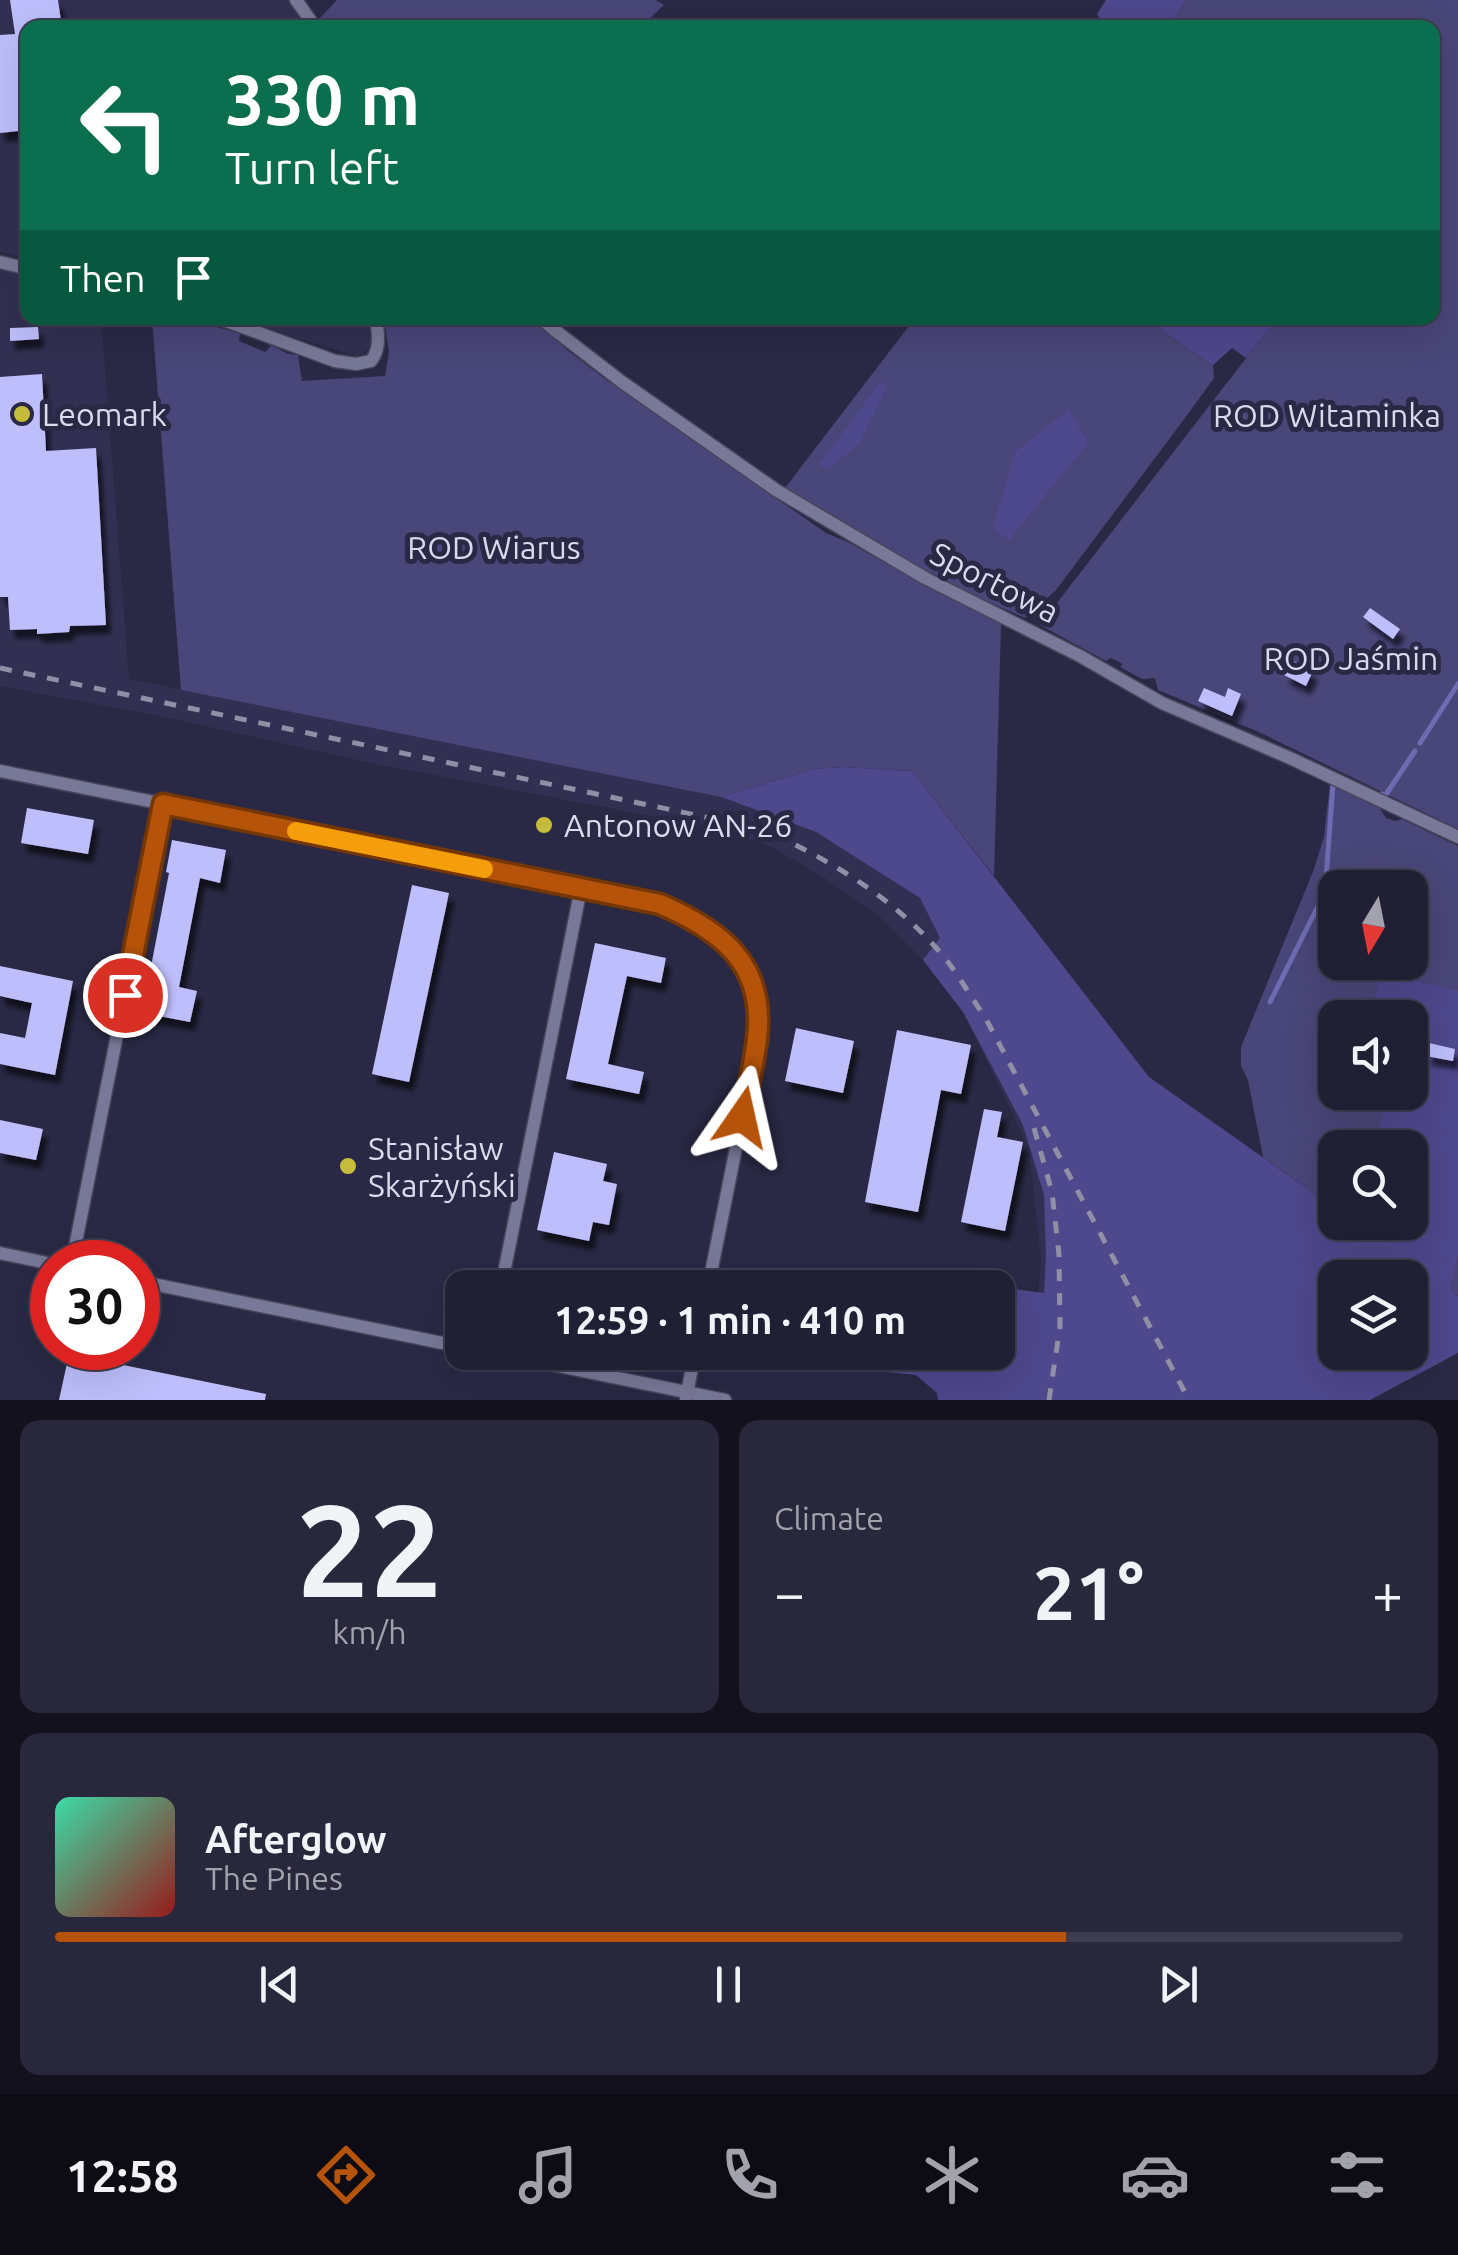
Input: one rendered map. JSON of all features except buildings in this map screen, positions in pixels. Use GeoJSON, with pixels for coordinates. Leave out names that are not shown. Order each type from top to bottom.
{"type":"FeatureCollection","features":[{"type":"Feature","properties":{"kind":"street"},"geometry":{"type":"LineString","coordinates":[[237,325],[335,361],[356,364],[374,358],[377,325]]}},
{"type":"Feature","properties":{"kind":"street","name":"Sportowa"},"geometry":{"type":"LineString","coordinates":[[549,325],[622,382],[776,490],[925,578],[1080,656],[1162,703],[1458,837]]}},
{"type":"Feature","properties":{"kind":"street"},"geometry":{"type":"LineString","coordinates":[[0,772],[660,904],[714,932],[740,958],[748,974],[756,1000],[758,1038],[712,1270]]}},
{"type":"Feature","properties":{"kind":"street"},"geometry":{"type":"LineString","coordinates":[[76,1240],[163,804]]}},
{"type":"Feature","properties":{"kind":"street"},"geometry":{"type":"LineString","coordinates":[[506,1270],[581,888]]}},
{"type":"Feature","properties":{"kind":"street"},"geometry":{"type":"LineString","coordinates":[[0,1253],[30,1259]]}},
{"type":"Feature","properties":{"kind":"street"},"geometry":{"type":"LineString","coordinates":[[160,1285],[445,1344]]}},
{"type":"Feature","properties":{"kind":"street"},"geometry":{"type":"LineString","coordinates":[[570,1370],[686,1396],[725,1400]]}},
{"type":"Feature","properties":{"kind":"street"},"geometry":{"type":"LineString","coordinates":[[686,1396],[691,1370]]}},
{"type":"Feature","properties":{"kind":"shaded area"},"geometry":{"type":"Polygon","coordinates":[[[0,0],[290,0],[306,20],[20,20],[20,257],[0,252],[0,0]]]}},
{"type":"Feature","properties":{"kind":"shaded area"},"geometry":{"type":"Polygon","coordinates":[[[1106,0],[1185,0],[1176,20],[1100,20],[1097,14],[1106,0]]]}},
{"type":"Feature","properties":{"kind":"shaded area"},"geometry":{"type":"Polygon","coordinates":[[[0,268],[20,273],[20,325],[102,325],[129,679],[721,797],[816,832],[920,898],[1200,1400],[1036,1320],[1041,1260],[1029,1148],[963,1011],[923,960],[877,914],[820,875],[772,847],[720,829],[376,764],[165,717],[0,686],[0,268]]]}},
{"type":"Feature","properties":{"kind":"shaded area"},"geometry":{"type":"Polygon","coordinates":[[[256,325],[372,325],[369,349],[357,356],[256,325]]]}},
{"type":"Feature","properties":{"kind":"shaded area"},"geometry":{"type":"Polygon","coordinates":[[[1163,325],[1272,325],[1246,358],[1232,348],[1213,365],[1161,330],[1163,325]]]}},
{"type":"Feature","properties":{"kind":"shaded area"},"geometry":{"type":"Polygon","coordinates":[[[881,381],[887,386],[859,444],[828,469],[819,465],[881,381]]]}},
{"type":"Feature","properties":{"kind":"shaded area"},"geometry":{"type":"Polygon","coordinates":[[[1069,409],[1088,443],[1009,540],[993,528],[1015,452],[1069,409]]]}},
{"type":"Feature","properties":{"kind":"shaded area"},"geometry":{"type":"Polygon","coordinates":[[[814,769],[912,771],[1149,1077],[1318,1196],[1318,1240],[1428,1240],[1428,1130],[1379,1130],[1384,1110],[1428,1110],[1428,1000],[1374,1000],[1379,980],[1413,980],[1458,991],[1458,1255],[1450,1290],[1458,1296],[1458,1353],[1428,1369],[1428,1260],[1318,1260],[1318,1370],[1426,1370],[1370,1400],[938,1400],[937,1393],[916,1375],[867,1370],[1015,1370],[1015,1289],[1044,1293],[1044,1195],[1023,1125],[963,1012],[923,960],[940,938],[920,898],[816,832],[721,797],[814,769]]]}},
{"type":"Feature","properties":{"kind":"green space"},"geometry":{"type":"Polygon","coordinates":[[[337,0],[656,0],[664,5],[648,20],[320,18],[337,0]]]}},
{"type":"Feature","properties":{"kind":"green space"},"geometry":{"type":"Polygon","coordinates":[[[1185,0],[1458,0],[1458,829],[1261,733],[1158,690],[1155,678],[1142,679],[1120,667],[1123,664],[1111,658],[1106,661],[1040,625],[1272,325],[1440,325],[1440,20],[1175,18],[1185,0]]]}},
{"type":"Feature","properties":{"kind":"green space","name":"ROD Wiarus"},"geometry":{"type":"Polygon","coordinates":[[[153,325],[209,325],[240,333],[239,341],[265,352],[272,345],[298,355],[302,381],[385,376],[389,352],[385,325],[540,325],[605,379],[826,533],[1001,623],[994,876],[912,771],[814,769],[721,797],[181,690],[153,325]]]}},
{"type":"Feature","properties":{"kind":"green space"},"geometry":{"type":"Polygon","coordinates":[[[910,325],[1163,325],[1161,330],[1213,365],[1214,378],[1179,426],[1056,590],[1026,618],[933,575],[785,488],[910,325]]]}},
{"type":"Feature","properties":{"kind":"green space"},"geometry":{"type":"Polygon","coordinates":[[[1330,784],[1379,807],[1386,818],[1402,819],[1458,846],[1458,1296],[1428,1275],[1428,1260],[1407,1260],[1379,1240],[1428,1240],[1428,1130],[1318,1130],[1318,1196],[1263,1157],[1248,1080],[1241,1066],[1241,1047],[1324,837],[1330,784]]]}},
{"type":"Feature","properties":{"kind":"waterway"},"geometry":{"type":"LineString","coordinates":[[1420,743],[1458,684]]}},
{"type":"Feature","properties":{"kind":"waterway"},"geometry":{"type":"LineString","coordinates":[[1382,794],[1385,796],[1415,751]]}},
{"type":"Feature","properties":{"kind":"waterway"},"geometry":{"type":"LineString","coordinates":[[1270,1002],[1320,902],[1326,879],[1333,784]]}},
{"type":"Feature","properties":{"kind":"railway"},"geometry":{"type":"LineString","coordinates":[[0,668],[762,829],[840,870],[911,923],[964,985],[986,1019],[1189,1400]]}},
{"type":"Feature","properties":{"kind":"railway"},"geometry":{"type":"LineString","coordinates":[[1034,1128],[1052,1192],[1059,1255],[1060,1327],[1049,1400]]}},
{"type":"Feature","properties":{"kind":"slow traffic"},"geometry":{"type":"LineString","coordinates":[[296,831],[484,869]]}},
{"type":"Feature","properties":{"kind":"place","name":"Leomark"},"geometry":{"type":"Point","coordinates":[22,414]}},
{"type":"Feature","properties":{"kind":"place","name":"Antonow AN-26"},"geometry":{"type":"Point","coordinates":[544,825]}},
{"type":"Feature","properties":{"kind":"place","name":"Stanisław Skarżyński"},"geometry":{"type":"Point","coordinates":[348,1166]}},
{"type":"Feature","properties":{"kind":"route"},"geometry":{"type":"LineString","coordinates":[[125,995],[163,804],[660,904],[691,917],[714,932],[740,958],[756,1000],[758,1038],[742,1117]]}},
{"type":"Feature","properties":{"kind":"park label","name":"ROD Witaminka"},"geometry":{"type":"Point","coordinates":[1327,415]}},
{"type":"Feature","properties":{"kind":"park label","name":"ROD Jaśmin"},"geometry":{"type":"Point","coordinates":[1351,658]}}]}
